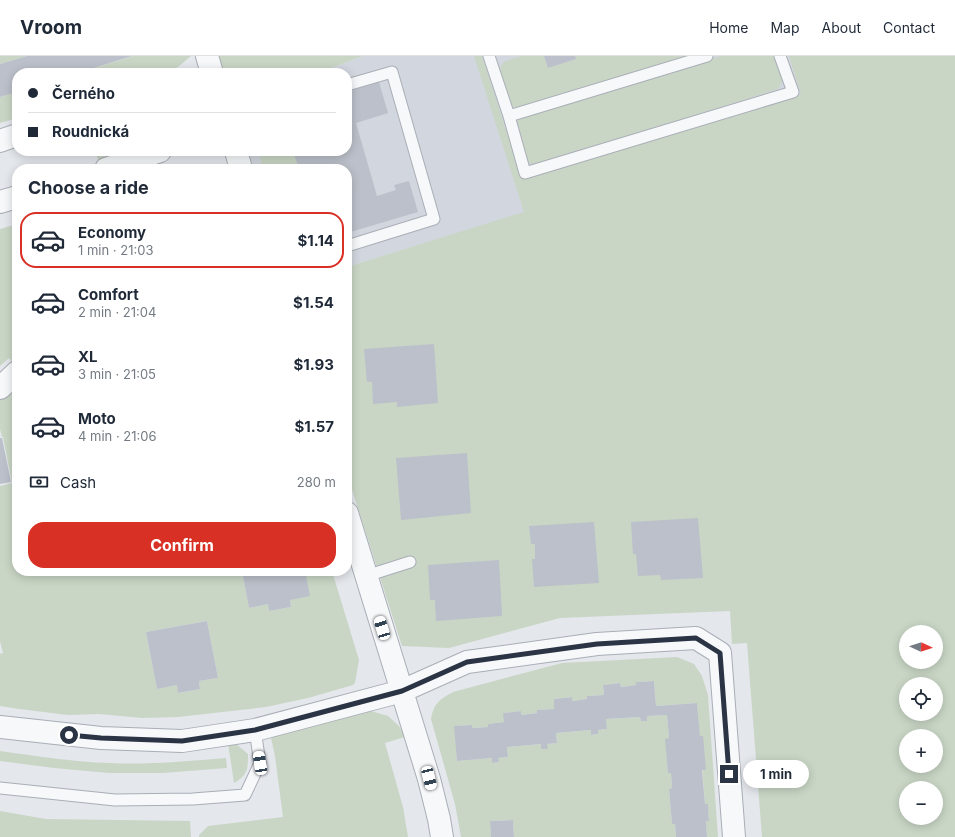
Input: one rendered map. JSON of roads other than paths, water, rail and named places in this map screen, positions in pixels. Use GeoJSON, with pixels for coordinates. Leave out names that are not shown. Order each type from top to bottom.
{"type":"FeatureCollection","features":[{"type":"Feature","properties":{"kind":"street"},"geometry":{"type":"LineString","coordinates":[[207,56],[211,68]]}},
{"type":"Feature","properties":{"kind":"street"},"geometry":{"type":"LineString","coordinates":[[0,141],[12,137]]}},
{"type":"Feature","properties":{"kind":"street"},"geometry":{"type":"LineString","coordinates":[[139,164],[152,156]]}},
{"type":"Feature","properties":{"kind":"street"},"geometry":{"type":"LineString","coordinates":[[0,202],[12,198]]}},
{"type":"Feature","properties":{"kind":"street"},"geometry":{"type":"LineString","coordinates":[[0,388],[12,377]]}},
{"type":"Feature","properties":{"kind":"street"},"geometry":{"type":"LineString","coordinates":[[352,530],[429,778],[442,837]]}},
{"type":"Feature","properties":{"kind":"street"},"geometry":{"type":"LineString","coordinates":[[0,727],[101,738],[182,741],[255,730],[402,691],[467,662],[597,644],[696,638],[720,653],[734,837]]}},
{"type":"Feature","properties":{"kind":"lane"},"geometry":{"type":"LineString","coordinates":[[489,56],[509,116],[525,173],[793,92],[780,56]]}},
{"type":"Feature","properties":{"kind":"lane"},"geometry":{"type":"LineString","coordinates":[[509,116],[707,56]]}},
{"type":"Feature","properties":{"kind":"lane"},"geometry":{"type":"LineString","coordinates":[[352,83],[392,72],[434,219],[352,244]]}},
{"type":"Feature","properties":{"kind":"lane"},"geometry":{"type":"LineString","coordinates":[[366,576],[410,562]]}},
{"type":"Feature","properties":{"kind":"lane"},"geometry":{"type":"LineString","coordinates":[[0,788],[115,800],[193,799],[245,795],[260,763],[255,730]]}}]}
